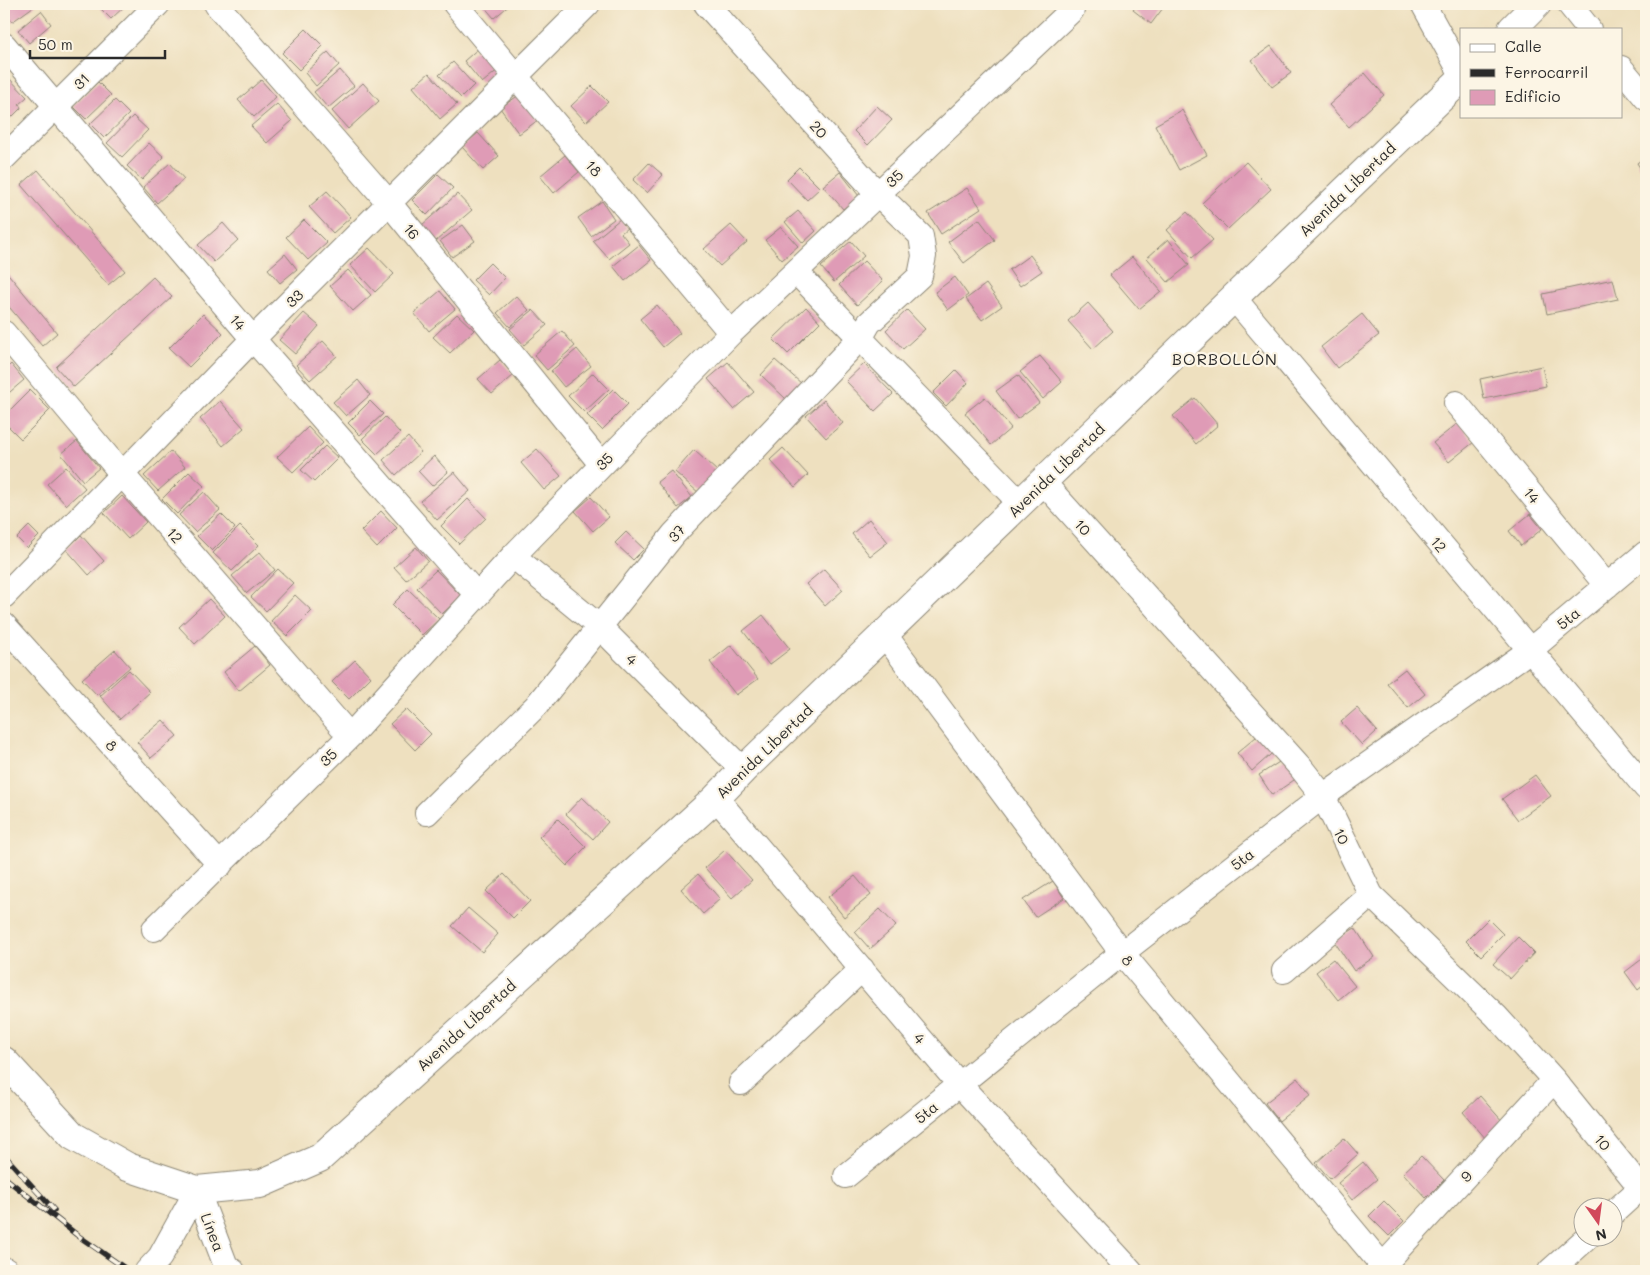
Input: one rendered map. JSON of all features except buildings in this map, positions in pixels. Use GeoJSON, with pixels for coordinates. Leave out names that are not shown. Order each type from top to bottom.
{"type":"FeatureCollection","features":[{"type":"Feature","properties":{"kind":"main road"},"geometry":{"type":"LineString","coordinates":[[1513,28],[1537,4]]}},
{"type":"Feature","properties":{"kind":"main road","name":"Avenida Libertad"},"geometry":{"type":"LineString","coordinates":[[4,1061],[73,1136],[128,1167],[197,1190],[260,1184],[320,1158],[716,798],[742,770],[885,635],[1460,80]]}},
{"type":"Feature","properties":{"kind":"street","name":"31"},"geometry":{"type":"LineString","coordinates":[[4,158],[158,4]]}},
{"type":"Feature","properties":{"kind":"street","name":"16"},"geometry":{"type":"LineString","coordinates":[[216,4],[390,204],[601,464]]}},
{"type":"Feature","properties":{"kind":"street","name":"18"},"geometry":{"type":"LineString","coordinates":[[455,4],[731,333]]}},
{"type":"Feature","properties":{"kind":"street","name":"33"},"geometry":{"type":"LineString","coordinates":[[4,596],[253,339],[518,77],[588,4]]}},
{"type":"Feature","properties":{"kind":"street","name":"20"},"geometry":{"type":"LineString","coordinates":[[706,4],[878,194],[921,236],[924,256]]}},
{"type":"Feature","properties":{"kind":"street"},"geometry":{"type":"LineString","coordinates":[[1422,4],[1460,71]]}},
{"type":"Feature","properties":{"kind":"street"},"geometry":{"type":"LineString","coordinates":[[1568,4],[1588,28]]}},
{"type":"Feature","properties":{"kind":"street","name":"35"},"geometry":{"type":"LineString","coordinates":[[154,929],[350,736],[513,556],[731,333],[1072,10]]}},
{"type":"Feature","properties":{"kind":"street","name":"14"},"geometry":{"type":"LineString","coordinates":[[4,45],[253,339],[477,596]]}},
{"type":"Feature","properties":{"kind":"street"},"geometry":{"type":"LineString","coordinates":[[1622,69],[1646,98]]}},
{"type":"Feature","properties":{"kind":"street","name":"37"},"geometry":{"type":"LineString","coordinates":[[427,813],[536,706],[601,628],[674,534],[861,337],[869,324],[920,276],[924,256]]}},
{"type":"Feature","properties":{"kind":"street"},"geometry":{"type":"LineString","coordinates":[[796,272],[861,337],[1020,504]]}},
{"type":"Feature","properties":{"kind":"street","name":"12"},"geometry":{"type":"LineString","coordinates":[[1234,298],[1528,651],[1646,788]]}},
{"type":"Feature","properties":{"kind":"street","name":"12"},"geometry":{"type":"LineString","coordinates":[[4,332],[122,474],[350,736]]}},
{"type":"Feature","properties":{"kind":"street","name":"14"},"geometry":{"type":"LineString","coordinates":[[1456,403],[1607,586]]}},
{"type":"Feature","properties":{"kind":"street","name":"10"},"geometry":{"type":"LineString","coordinates":[[1043,482],[1301,768],[1323,796],[1371,895],[1496,1016],[1554,1080],[1644,1186]]}},
{"type":"Feature","properties":{"kind":"street","name":"5ta"},"geometry":{"type":"LineString","coordinates":[[846,1176],[1122,953],[1323,796],[1528,651],[1646,553]]}},
{"type":"Feature","properties":{"kind":"street","name":"4"},"geometry":{"type":"LineString","coordinates":[[513,556],[601,628],[742,770]]}},
{"type":"Feature","properties":{"kind":"street","name":"8"},"geometry":{"type":"LineString","coordinates":[[4,625],[220,865]]}},
{"type":"Feature","properties":{"kind":"street","name":"8"},"geometry":{"type":"LineString","coordinates":[[885,635],[1122,953],[1383,1270]]}},
{"type":"Feature","properties":{"kind":"street","name":"4"},"geometry":{"type":"LineString","coordinates":[[716,798],[960,1085],[1131,1271]]}},
{"type":"Feature","properties":{"kind":"street"},"geometry":{"type":"LineString","coordinates":[[1284,972],[1371,895]]}},
{"type":"Feature","properties":{"kind":"street"},"geometry":{"type":"LineString","coordinates":[[741,1083],[862,969]]}},
{"type":"Feature","properties":{"kind":"street","name":"9"},"geometry":{"type":"LineString","coordinates":[[1383,1270],[1554,1080]]}},
{"type":"Feature","properties":{"kind":"street"},"geometry":{"type":"LineString","coordinates":[[1622,1205],[1644,1186]]}},
{"type":"Feature","properties":{"kind":"street"},"geometry":{"type":"LineString","coordinates":[[147,1271],[160,1257],[197,1190]]}},
{"type":"Feature","properties":{"kind":"street","name":"Línea"},"geometry":{"type":"LineString","coordinates":[[197,1190],[226,1266],[233,1271]]}},
{"type":"Feature","properties":{"kind":"street"},"geometry":{"type":"LineString","coordinates":[[1550,1271],[1576,1248]]}},
{"type":"Feature","properties":{"kind":"railway"},"geometry":{"type":"LineString","coordinates":[[4,1155],[54,1210]]}},
{"type":"Feature","properties":{"kind":"railway"},"geometry":{"type":"LineString","coordinates":[[4,1177],[77,1235],[129,1271]]}},
{"type":"Feature","properties":{"kind":"district","name":"BORBOLLÓN"},"geometry":{"type":"Point","coordinates":[1225,358]}}]}
